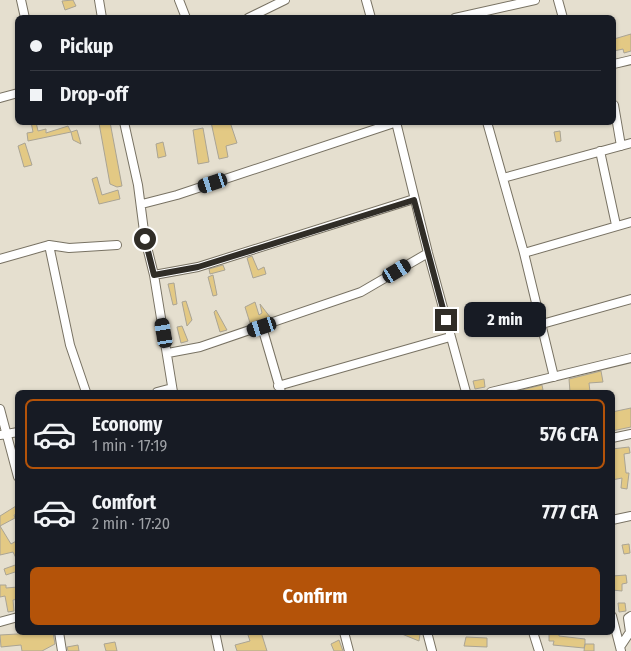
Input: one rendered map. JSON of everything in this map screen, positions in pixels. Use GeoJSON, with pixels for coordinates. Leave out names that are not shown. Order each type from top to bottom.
{"type":"FeatureCollection","features":[{"type":"Feature","properties":{"kind":"street"},"geometry":{"type":"LineString","coordinates":[[21,0],[24,15]]}},
{"type":"Feature","properties":{"kind":"street"},"geometry":{"type":"LineString","coordinates":[[98,0],[101,15]]}},
{"type":"Feature","properties":{"kind":"street"},"geometry":{"type":"LineString","coordinates":[[179,0],[185,15]]}},
{"type":"Feature","properties":{"kind":"street"},"geometry":{"type":"LineString","coordinates":[[254,15],[284,0]]}},
{"type":"Feature","properties":{"kind":"street"},"geometry":{"type":"LineString","coordinates":[[366,0],[370,15]]}},
{"type":"Feature","properties":{"kind":"street"},"geometry":{"type":"LineString","coordinates":[[468,15],[536,0]]}},
{"type":"Feature","properties":{"kind":"street"},"geometry":{"type":"LineString","coordinates":[[558,0],[561,15]]}},
{"type":"Feature","properties":{"kind":"street"},"geometry":{"type":"LineString","coordinates":[[616,64],[631,60]]}},
{"type":"Feature","properties":{"kind":"street"},"geometry":{"type":"LineString","coordinates":[[0,98],[15,94]]}},
{"type":"Feature","properties":{"kind":"street"},"geometry":{"type":"LineString","coordinates":[[616,117],[621,146]]}},
{"type":"Feature","properties":{"kind":"street"},"geometry":{"type":"LineString","coordinates":[[125,125],[142,204],[145,239],[154,275],[173,390]]}},
{"type":"Feature","properties":{"kind":"street"},"geometry":{"type":"LineString","coordinates":[[142,204],[177,195],[390,125]]}},
{"type":"Feature","properties":{"kind":"street"},"geometry":{"type":"LineString","coordinates":[[396,125],[414,200],[465,390]]}},
{"type":"Feature","properties":{"kind":"street"},"geometry":{"type":"LineString","coordinates":[[488,125],[524,253],[554,377]]}},
{"type":"Feature","properties":{"kind":"street"},"geometry":{"type":"LineString","coordinates":[[503,178],[631,143]]}},
{"type":"Feature","properties":{"kind":"street"},"geometry":{"type":"LineString","coordinates":[[600,151],[616,226]]}},
{"type":"Feature","properties":{"kind":"street"},"geometry":{"type":"LineString","coordinates":[[154,275],[198,267],[414,200]]}},
{"type":"Feature","properties":{"kind":"street"},"geometry":{"type":"LineString","coordinates":[[524,253],[631,222]]}},
{"type":"Feature","properties":{"kind":"street"},"geometry":{"type":"LineString","coordinates":[[49,245],[70,345],[85,390]]}},
{"type":"Feature","properties":{"kind":"street"},"geometry":{"type":"LineString","coordinates":[[0,259],[49,245],[69,248],[117,245]]}},
{"type":"Feature","properties":{"kind":"street"},"geometry":{"type":"LineString","coordinates":[[168,353],[200,347],[367,289],[428,253]]}},
{"type":"Feature","properties":{"kind":"street"},"geometry":{"type":"LineString","coordinates":[[542,324],[631,299]]}},
{"type":"Feature","properties":{"kind":"street"},"geometry":{"type":"LineString","coordinates":[[262,327],[280,389],[450,337]]}},
{"type":"Feature","properties":{"kind":"street"},"geometry":{"type":"LineString","coordinates":[[499,390],[631,358]]}},
{"type":"Feature","properties":{"kind":"street"},"geometry":{"type":"LineString","coordinates":[[0,409],[3,434],[15,468]]}},
{"type":"Feature","properties":{"kind":"street"},"geometry":{"type":"LineString","coordinates":[[615,437],[631,434]]}},
{"type":"Feature","properties":{"kind":"street"},"geometry":{"type":"LineString","coordinates":[[615,519],[631,516]]}},
{"type":"Feature","properties":{"kind":"street"},"geometry":{"type":"LineString","coordinates":[[621,649],[630,632],[628,618],[631,616]]}},
{"type":"Feature","properties":{"kind":"street"},"geometry":{"type":"LineString","coordinates":[[0,622],[15,618]]}},
{"type":"Feature","properties":{"kind":"street"},"geometry":{"type":"LineString","coordinates":[[615,627],[621,649]]}},
{"type":"Feature","properties":{"kind":"street"},"geometry":{"type":"LineString","coordinates":[[59,635],[62,651]]}},
{"type":"Feature","properties":{"kind":"street"},"geometry":{"type":"LineString","coordinates":[[216,635],[219,651]]}},
{"type":"Feature","properties":{"kind":"street"},"geometry":{"type":"LineString","coordinates":[[345,635],[348,651]]}},
{"type":"Feature","properties":{"kind":"street"},"geometry":{"type":"LineString","coordinates":[[428,635],[432,651]]}},
{"type":"Feature","properties":{"kind":"street"},"geometry":{"type":"LineString","coordinates":[[534,635],[539,651]]}},
{"type":"Feature","properties":{"kind":"building"},"geometry":{"type":"Polygon","coordinates":[[[73,0],[76,6],[65,10],[62,1],[73,0]]]}},
{"type":"Feature","properties":{"kind":"building"},"geometry":{"type":"Polygon","coordinates":[[[631,34],[631,51],[624,53],[623,49],[616,51],[616,38],[631,34]]]}},
{"type":"Feature","properties":{"kind":"building"},"geometry":{"type":"Polygon","coordinates":[[[32,125],[37,125],[38,131],[46,129],[46,133],[68,126],[71,132],[28,141],[27,133],[33,132],[32,125]]]}},
{"type":"Feature","properties":{"kind":"building"},"geometry":{"type":"Polygon","coordinates":[[[99,125],[111,125],[122,186],[117,187],[110,184],[99,125]]]}},
{"type":"Feature","properties":{"kind":"building"},"geometry":{"type":"Polygon","coordinates":[[[212,125],[231,125],[237,143],[226,146],[228,157],[219,159],[212,125]]]}},
{"type":"Feature","properties":{"kind":"building"},"geometry":{"type":"Polygon","coordinates":[[[203,128],[209,162],[198,164],[193,130],[203,128]]]}},
{"type":"Feature","properties":{"kind":"building"},"geometry":{"type":"Polygon","coordinates":[[[77,130],[81,144],[73,140],[71,132],[77,130]]]}},
{"type":"Feature","properties":{"kind":"building"},"geometry":{"type":"Polygon","coordinates":[[[560,131],[561,141],[556,142],[554,132],[560,131]]]}},
{"type":"Feature","properties":{"kind":"building"},"geometry":{"type":"Polygon","coordinates":[[[163,142],[166,156],[158,158],[156,144],[163,142]]]}},
{"type":"Feature","properties":{"kind":"building"},"geometry":{"type":"Polygon","coordinates":[[[25,143],[32,165],[24,167],[18,146],[25,143]]]}},
{"type":"Feature","properties":{"kind":"building"},"geometry":{"type":"Polygon","coordinates":[[[97,177],[102,195],[118,190],[120,199],[99,204],[92,179],[97,177]]]}},
{"type":"Feature","properties":{"kind":"building"},"geometry":{"type":"Polygon","coordinates":[[[252,256],[258,270],[264,267],[266,274],[253,278],[247,258],[252,256]]]}},
{"type":"Feature","properties":{"kind":"building"},"geometry":{"type":"Polygon","coordinates":[[[223,265],[225,270],[210,274],[209,269],[223,265]]]}},
{"type":"Feature","properties":{"kind":"building"},"geometry":{"type":"Polygon","coordinates":[[[213,275],[217,295],[213,296],[208,277],[213,275]]]}},
{"type":"Feature","properties":{"kind":"building"},"geometry":{"type":"Polygon","coordinates":[[[174,283],[177,304],[173,305],[168,284],[174,283]]]}},
{"type":"Feature","properties":{"kind":"building"},"geometry":{"type":"Polygon","coordinates":[[[186,301],[192,320],[187,326],[182,302],[186,301]]]}},
{"type":"Feature","properties":{"kind":"building"},"geometry":{"type":"Polygon","coordinates":[[[255,302],[259,315],[262,313],[260,304],[270,317],[250,323],[245,307],[255,302]]]}},
{"type":"Feature","properties":{"kind":"building"},"geometry":{"type":"Polygon","coordinates":[[[216,310],[227,330],[220,332],[214,312],[216,310]]]}},
{"type":"Feature","properties":{"kind":"building"},"geometry":{"type":"Polygon","coordinates":[[[182,326],[188,341],[181,343],[177,327],[182,326]]]}},
{"type":"Feature","properties":{"kind":"building"},"geometry":{"type":"Polygon","coordinates":[[[601,371],[603,382],[589,383],[590,390],[570,390],[569,379],[601,371]]]}},
{"type":"Feature","properties":{"kind":"building"},"geometry":{"type":"Polygon","coordinates":[[[484,379],[485,387],[475,389],[473,381],[484,379]]]}},
{"type":"Feature","properties":{"kind":"building"},"geometry":{"type":"Polygon","coordinates":[[[542,385],[543,390],[521,390],[542,385]]]}},
{"type":"Feature","properties":{"kind":"building"},"geometry":{"type":"Polygon","coordinates":[[[631,408],[631,427],[615,430],[615,411],[631,408]]]}},
{"type":"Feature","properties":{"kind":"building"},"geometry":{"type":"Polygon","coordinates":[[[629,447],[630,453],[624,454],[626,473],[629,473],[627,489],[621,488],[622,478],[615,479],[615,449],[629,447]]]}},
{"type":"Feature","properties":{"kind":"building"},"geometry":{"type":"Polygon","coordinates":[[[15,507],[15,518],[0,526],[0,516],[15,507]]]}},
{"type":"Feature","properties":{"kind":"building"},"geometry":{"type":"Polygon","coordinates":[[[0,526],[11,544],[15,542],[15,556],[13,552],[0,555],[0,526]]]}},
{"type":"Feature","properties":{"kind":"building"},"geometry":{"type":"Polygon","coordinates":[[[629,544],[630,553],[624,554],[622,545],[629,544]]]}},
{"type":"Feature","properties":{"kind":"building"},"geometry":{"type":"Polygon","coordinates":[[[15,565],[15,572],[6,575],[4,569],[15,565]]]}},
{"type":"Feature","properties":{"kind":"building"},"geometry":{"type":"Polygon","coordinates":[[[626,575],[627,583],[622,584],[622,591],[615,590],[615,576],[626,575]]]}},
{"type":"Feature","properties":{"kind":"building"},"geometry":{"type":"Polygon","coordinates":[[[0,585],[6,585],[6,588],[15,587],[14,611],[8,612],[5,596],[0,597],[0,585]]]}},
{"type":"Feature","properties":{"kind":"building"},"geometry":{"type":"Polygon","coordinates":[[[618,603],[625,603],[626,611],[619,612],[618,603]]]}},
{"type":"Feature","properties":{"kind":"building"},"geometry":{"type":"Polygon","coordinates":[[[0,635],[54,635],[55,644],[42,651],[22,651],[21,645],[1,647],[0,635]]]}},
{"type":"Feature","properties":{"kind":"building"},"geometry":{"type":"Polygon","coordinates":[[[248,635],[262,635],[267,651],[237,651],[235,645],[250,641],[248,635]]]}},
{"type":"Feature","properties":{"kind":"building"},"geometry":{"type":"Polygon","coordinates":[[[404,635],[420,635],[419,641],[404,635]]]}},
{"type":"Feature","properties":{"kind":"building"},"geometry":{"type":"Polygon","coordinates":[[[549,635],[559,635],[585,639],[585,644],[584,648],[553,645],[554,641],[549,641],[549,635]]]}},
{"type":"Feature","properties":{"kind":"building"},"geometry":{"type":"Polygon","coordinates":[[[466,637],[487,638],[487,647],[464,646],[466,637]]]}},
{"type":"Feature","properties":{"kind":"building"},"geometry":{"type":"Polygon","coordinates":[[[339,640],[343,651],[334,651],[331,644],[339,640]]]}},
{"type":"Feature","properties":{"kind":"building"},"geometry":{"type":"Polygon","coordinates":[[[115,642],[117,651],[106,651],[104,644],[115,642]]]}},
{"type":"Feature","properties":{"kind":"building"},"geometry":{"type":"Polygon","coordinates":[[[585,644],[594,644],[594,651],[584,651],[585,644]]]}},
{"type":"Feature","properties":{"kind":"building"},"geometry":{"type":"Polygon","coordinates":[[[78,645],[79,651],[68,651],[67,647],[78,645]]]}},
{"type":"Feature","properties":{"kind":"route"},"geometry":{"type":"LineString","coordinates":[[145,239],[154,275],[198,267],[414,200],[446,320]]}}]}
